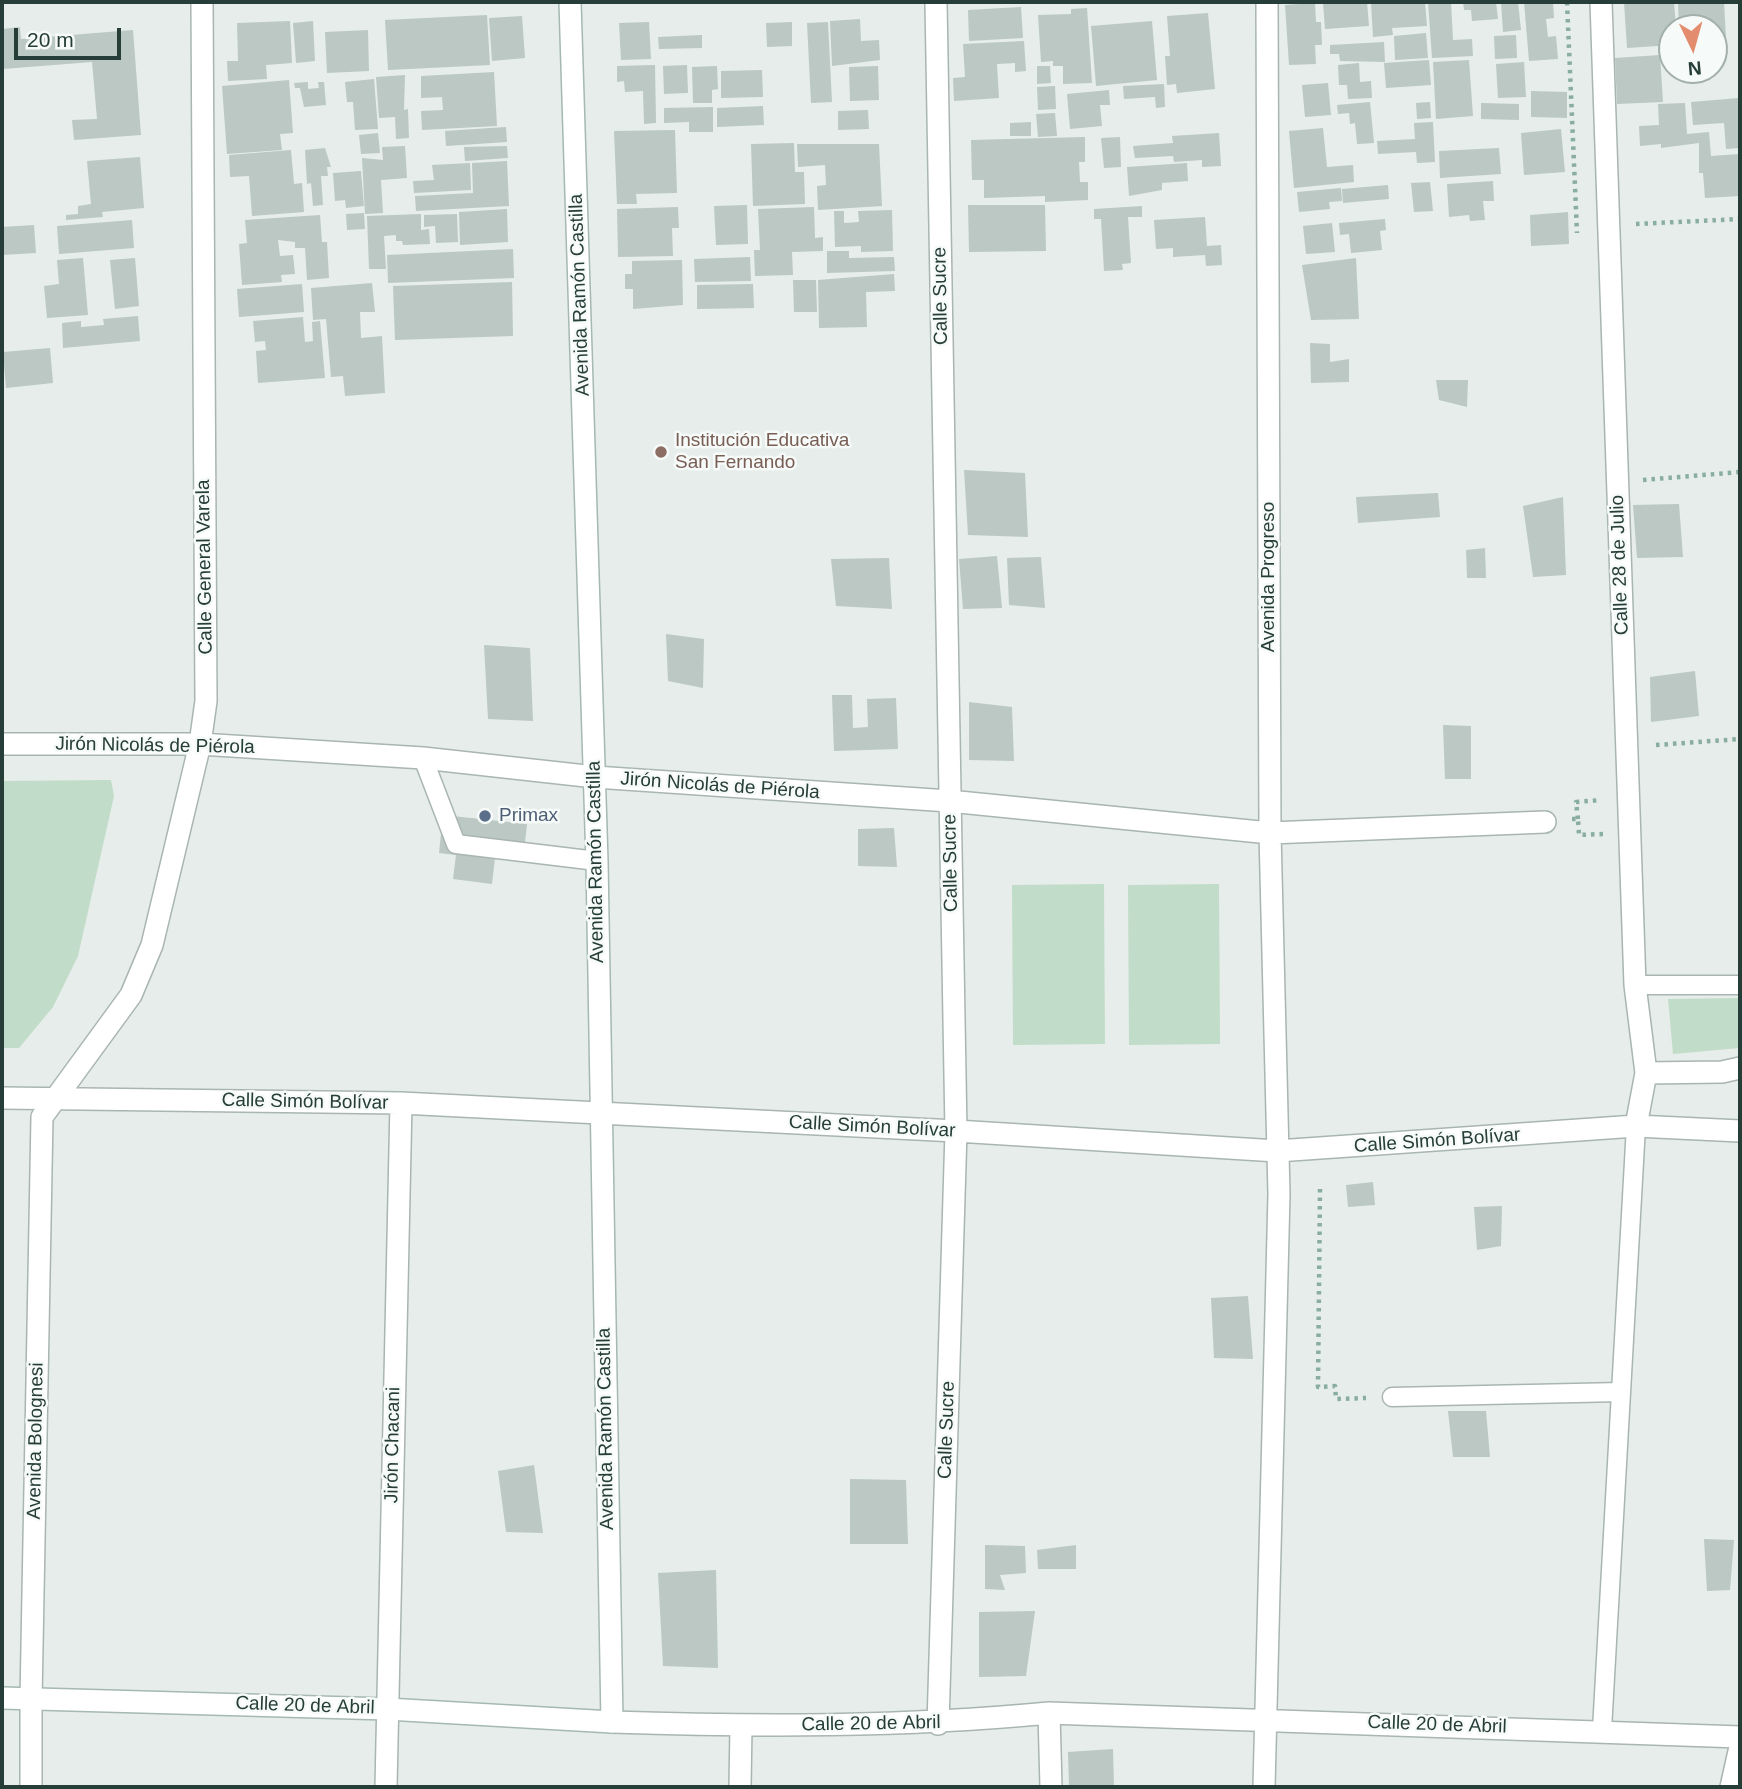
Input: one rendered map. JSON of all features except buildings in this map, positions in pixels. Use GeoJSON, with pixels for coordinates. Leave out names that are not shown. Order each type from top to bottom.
{"type":"FeatureCollection","features":[{"type":"Feature","properties":{"kind":"street","name":"Calle General Varela"},"geometry":{"type":"LineString","coordinates":[[57,1099],[116,1019],[138,980],[152,945],[201,744],[206,701],[202,2]]}},
{"type":"Feature","properties":{"kind":"street","name":"Avenida Ramón Castilla"},"geometry":{"type":"LineString","coordinates":[[570,2],[595,777],[612,1722]]}},
{"type":"Feature","properties":{"kind":"street","name":"Calle Sucre"},"geometry":{"type":"LineString","coordinates":[[936,2],[956,1131],[938,1724]]}},
{"type":"Feature","properties":{"kind":"street","name":"Avenida Progreso"},"geometry":{"type":"LineString","coordinates":[[1264,1787],[1277,1151],[1270,833],[1267,2]]}},
{"type":"Feature","properties":{"kind":"street","name":"Calle 28 de Julio"},"geometry":{"type":"LineString","coordinates":[[1601,2],[1635,985],[1646,1073],[1636,1126]]}},
{"type":"Feature","properties":{"kind":"street","name":"Jirón Nicolás de Piérola"},"geometry":{"type":"LineString","coordinates":[[2,744],[201,744],[423,758],[595,777],[949,801],[1270,833],[1545,822]]}},
{"type":"Feature","properties":{"kind":"street"},"geometry":{"type":"LineString","coordinates":[[1646,1073],[1722,1072],[1740,1068]]}},
{"type":"Feature","properties":{"kind":"street","name":"Calle Simón Bolívar"},"geometry":{"type":"LineString","coordinates":[[2,1098],[401,1103],[956,1131],[1277,1151],[1636,1126],[1740,1131]]}},
{"type":"Feature","properties":{"kind":"street","name":"Avenida Bolognesi"},"geometry":{"type":"LineString","coordinates":[[31,1787],[42,1117],[57,1099]]}},
{"type":"Feature","properties":{"kind":"street","name":"Jirón Chacani"},"geometry":{"type":"LineString","coordinates":[[386,1787],[401,1103]]}},
{"type":"Feature","properties":{"kind":"street","name":"Calle 20 de Abril"},"geometry":{"type":"LineString","coordinates":[[2,1698],[387,1709],[741,1727],[938,1724],[1049,1713],[1602,1730],[1740,1737]]}},
{"type":"Feature","properties":{"kind":"street"},"geometry":{"type":"LineString","coordinates":[[1049,1713],[1051,1787]]}},
{"type":"Feature","properties":{"kind":"street"},"geometry":{"type":"LineString","coordinates":[[740,1787],[741,1727]]}},
{"type":"Feature","properties":{"kind":"street"},"geometry":{"type":"LineString","coordinates":[[1731,1787],[1740,1747]]}},
{"type":"Feature","properties":{"kind":"lane"},"geometry":{"type":"LineString","coordinates":[[423,758],[456,844],[597,862]]}},
{"type":"Feature","properties":{"kind":"lane"},"geometry":{"type":"LineString","coordinates":[[1635,985],[1740,985]]}},
{"type":"Feature","properties":{"kind":"lane"},"geometry":{"type":"LineString","coordinates":[[1602,1730],[1636,1126]]}},
{"type":"Feature","properties":{"kind":"lane"},"geometry":{"type":"LineString","coordinates":[[1392,1397],[1621,1392]]}},
{"type":"Feature","properties":{"kind":"path"},"geometry":{"type":"LineString","coordinates":[[1609,225],[1740,219]]}},
{"type":"Feature","properties":{"kind":"path"},"geometry":{"type":"LineString","coordinates":[[1617,483],[1740,472]]}},
{"type":"Feature","properties":{"kind":"path"},"geometry":{"type":"LineString","coordinates":[[1627,747],[1740,738]]}},
{"type":"Feature","properties":{"kind":"path"},"geometry":{"type":"LineString","coordinates":[[1578,819],[1577,802],[1602,800]]}},
{"type":"Feature","properties":{"kind":"path"},"geometry":{"type":"LineString","coordinates":[[1320,1189],[1318,1387],[1335,1386],[1336,1399],[1392,1397]]}},
{"type":"Feature","properties":{"kind":"green space"},"geometry":{"type":"Polygon","coordinates":[[[111,780],[114,796],[78,956],[53,1007],[19,1048],[2,1048],[2,781],[111,780]]]}},
{"type":"Feature","properties":{"kind":"green space"},"geometry":{"type":"Polygon","coordinates":[[[1104,884],[1105,1044],[1013,1045],[1012,885],[1104,884]]]}},
{"type":"Feature","properties":{"kind":"green space"},"geometry":{"type":"Polygon","coordinates":[[[1219,884],[1220,1044],[1129,1045],[1128,885],[1219,884]]]}},
{"type":"Feature","properties":{"kind":"green space"},"geometry":{"type":"Polygon","coordinates":[[[1740,998],[1740,1048],[1673,1054],[1668,999],[1740,998]]]}},
{"type":"Feature","properties":{"kind":"place","name":"Institución Educativa San Fernando"},"geometry":{"type":"Point","coordinates":[661,452]}},
{"type":"Feature","properties":{"kind":"place","name":"Primax"},"geometry":{"type":"Point","coordinates":[485,816]}}]}
